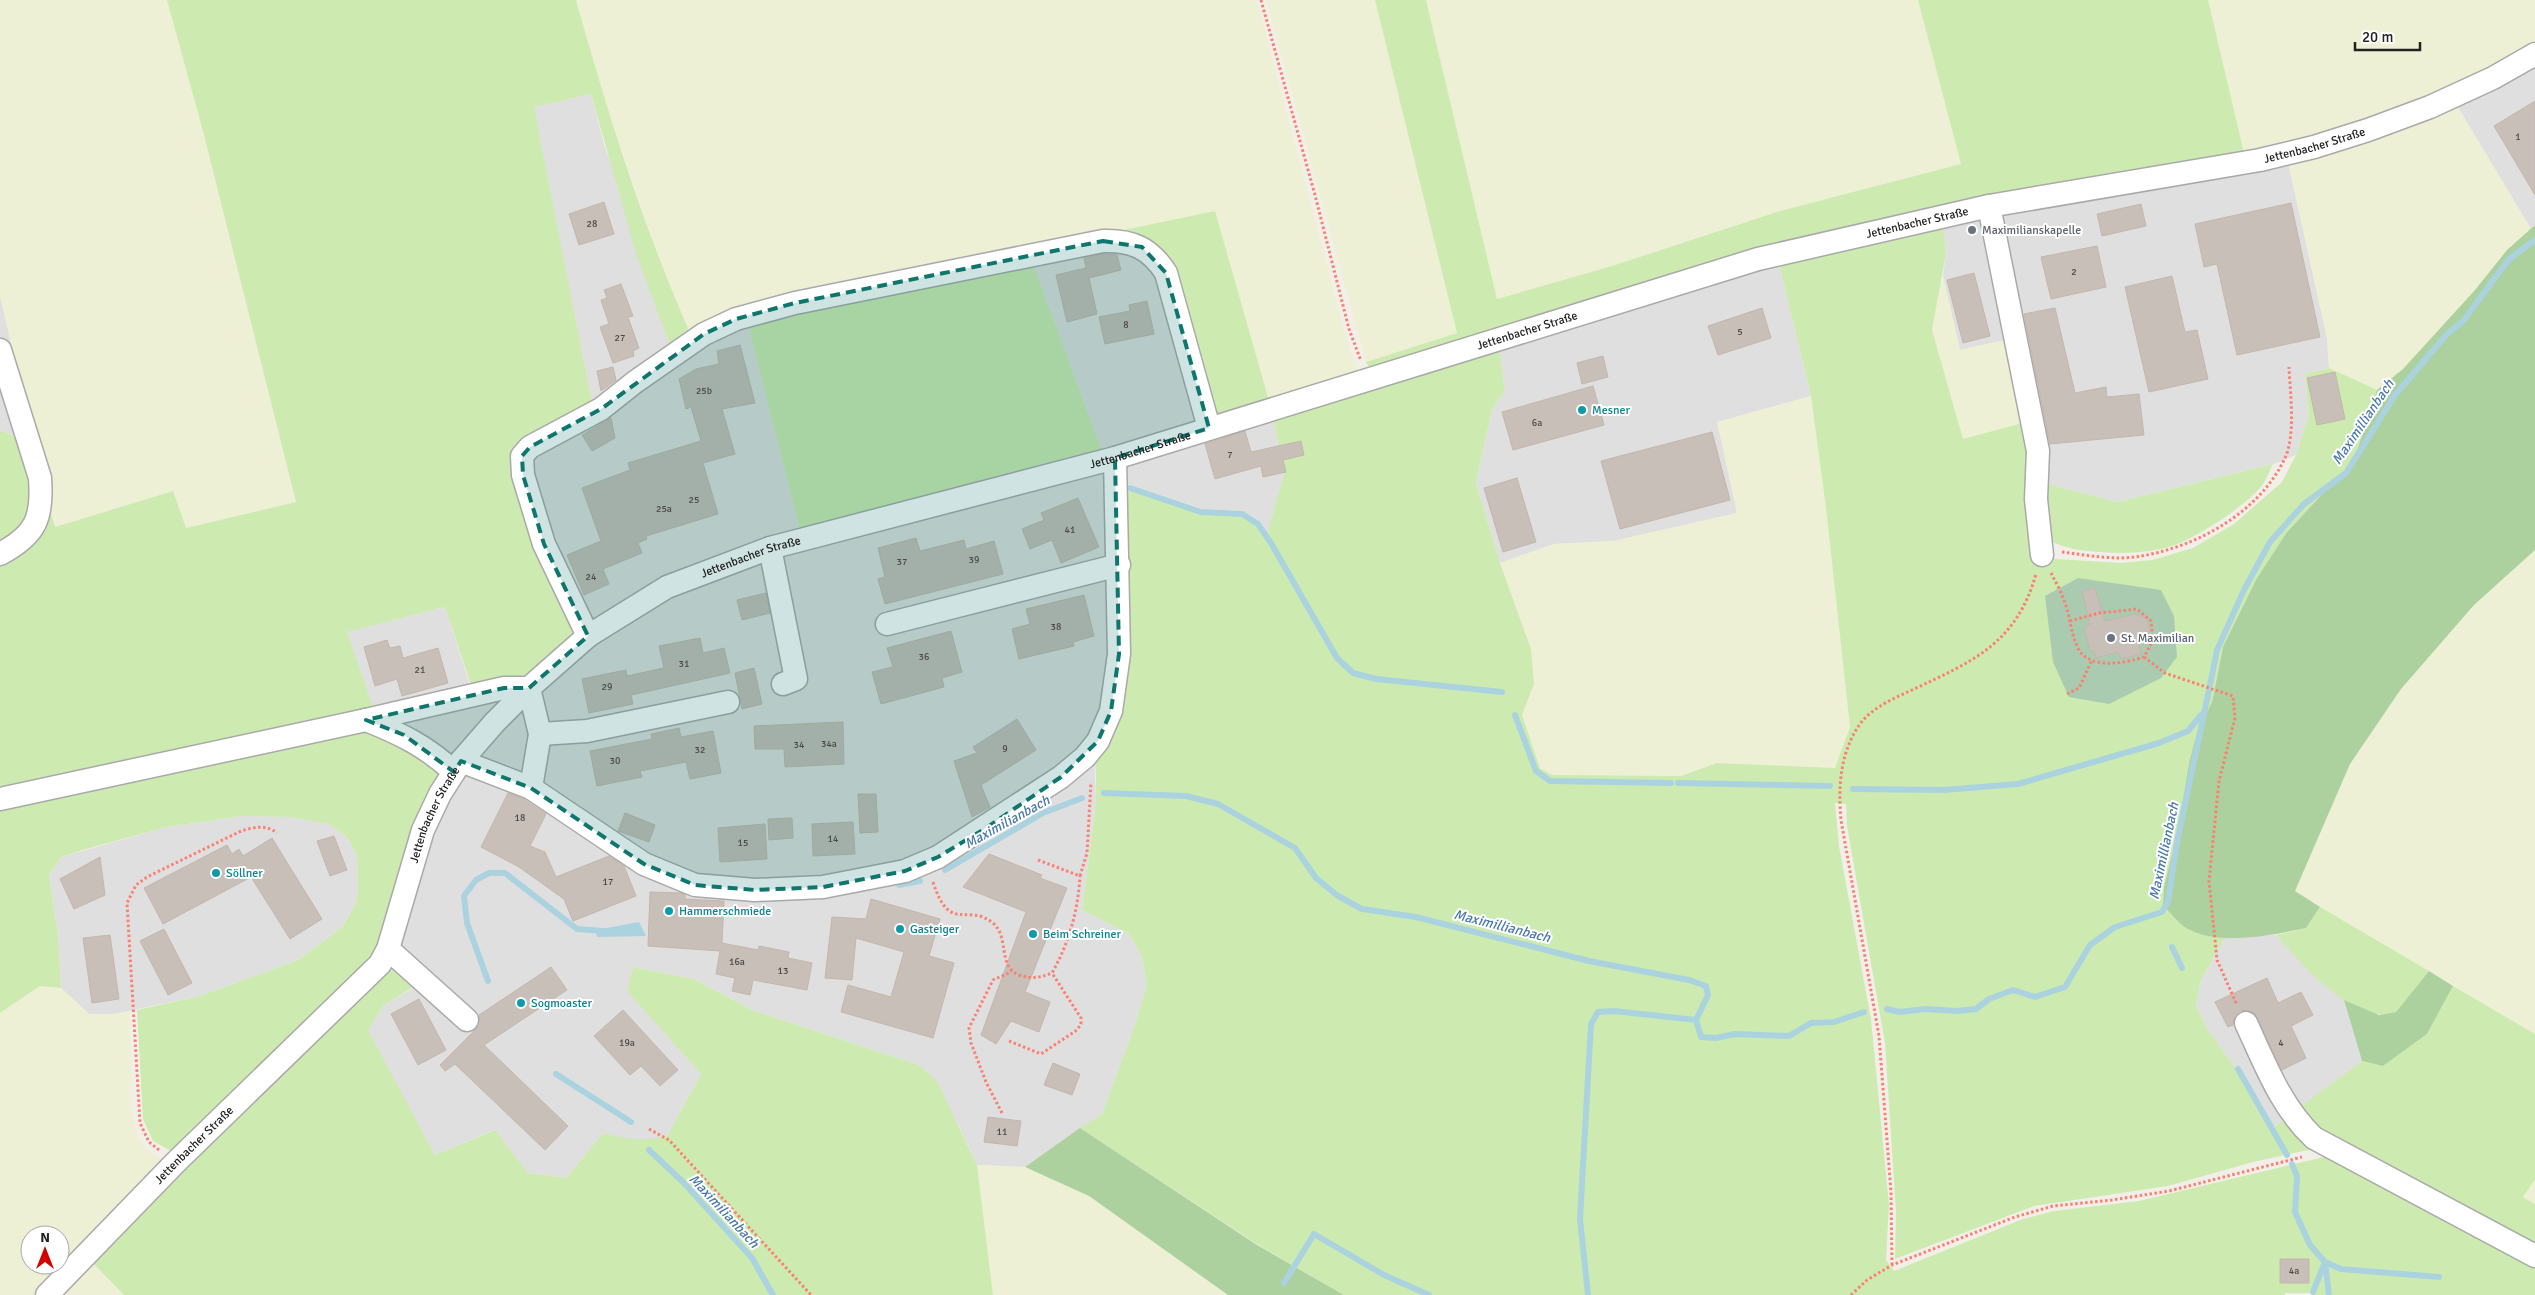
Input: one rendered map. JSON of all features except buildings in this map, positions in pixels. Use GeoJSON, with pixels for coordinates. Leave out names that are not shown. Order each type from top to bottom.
{"type":"FeatureCollection","features":[{"type":"Feature","properties":{"kind":"street","name":"Jettenbacher Straße"},"geometry":{"type":"LineString","coordinates":[[47,1295],[176,1162],[360,986],[380,964],[388,949],[423,830],[457,766],[495,722],[529,688],[588,636],[667,587],[770,548],[1115,458],[1369,381],[1758,259],[1989,206],[2260,160],[2314,147],[2430,107],[2493,78],[2535,54]]}},
{"type":"Feature","properties":{"kind":"street"},"geometry":{"type":"LineString","coordinates":[[1989,206],[2038,451],[2036,499],[2041,550]]}},
{"type":"Feature","properties":{"kind":"street"},"geometry":{"type":"LineString","coordinates":[[588,636],[544,544],[522,475],[522,456],[530,447],[601,409],[635,382],[704,334],[736,319],[795,303],[1103,241],[1130,242],[1142,246],[1154,256],[1166,273],[1209,428]]}},
{"type":"Feature","properties":{"kind":"street"},"geometry":{"type":"LineString","coordinates":[[0,350],[40,478],[42,500],[40,514],[28,536],[0,554]]}},
{"type":"Feature","properties":{"kind":"street"},"geometry":{"type":"LineString","coordinates":[[366,720],[412,740],[457,766],[531,788],[644,864],[695,885],[755,890],[823,887],[905,871],[926,862],[986,828],[1085,757],[1098,740],[1111,711],[1117,680],[1119,565],[1115,458]]}},
{"type":"Feature","properties":{"kind":"street"},"geometry":{"type":"LineString","coordinates":[[770,548],[796,679],[783,684]]}},
{"type":"Feature","properties":{"kind":"street"},"geometry":{"type":"LineString","coordinates":[[887,624],[1119,565]]}},
{"type":"Feature","properties":{"kind":"street"},"geometry":{"type":"LineString","coordinates":[[0,799],[366,720],[504,688],[529,688],[540,734],[531,788]]}},
{"type":"Feature","properties":{"kind":"street"},"geometry":{"type":"LineString","coordinates":[[540,734],[587,731],[728,702]]}},
{"type":"Feature","properties":{"kind":"street"},"geometry":{"type":"LineString","coordinates":[[388,949],[466,1020]]}},
{"type":"Feature","properties":{"kind":"street"},"geometry":{"type":"LineString","coordinates":[[2246,1023],[2283,1100],[2297,1122],[2314,1138],[2535,1256]]}},
{"type":"Feature","properties":{"kind":"path"},"geometry":{"type":"LineString","coordinates":[[1261,0],[1316,195],[1349,329],[1369,381]]}},
{"type":"Feature","properties":{"kind":"path"},"geometry":{"type":"LineString","coordinates":[[1892,1265],[1892,1192],[1879,1036],[1841,820],[1839,798],[1845,753],[1860,723],[1876,708],[1978,657],[1999,640],[2016,621],[2029,598],[2041,550],[2093,556],[2133,557],[2178,548],[2224,524],[2250,504],[2269,485],[2285,457],[2290,437],[2289,367]]}},
{"type":"Feature","properties":{"kind":"path"},"geometry":{"type":"LineString","coordinates":[[2059,589],[2078,649],[2092,660],[2104,663],[2144,657],[2165,673],[2233,696],[2235,718],[2219,781],[2209,881],[2217,960],[2246,1023]]}},
{"type":"Feature","properties":{"kind":"path"},"geometry":{"type":"LineString","coordinates":[[2070,622],[2099,614],[2137,609],[2151,621],[2153,640],[2144,657]]}},
{"type":"Feature","properties":{"kind":"path"},"geometry":{"type":"LineString","coordinates":[[2068,694],[2079,688],[2092,660]]}},
{"type":"Feature","properties":{"kind":"path"},"geometry":{"type":"LineString","coordinates":[[1052,973],[1070,935],[1079,900],[1080,876],[1087,853],[1091,784],[1085,757]]}},
{"type":"Feature","properties":{"kind":"path"},"geometry":{"type":"LineString","coordinates":[[176,1162],[149,1142],[140,1123],[127,902],[136,885],[147,877],[239,832],[251,828],[271,828],[277,833]]}},
{"type":"Feature","properties":{"kind":"path"},"geometry":{"type":"LineString","coordinates":[[1038,860],[1080,876]]}},
{"type":"Feature","properties":{"kind":"path"},"geometry":{"type":"LineString","coordinates":[[926,862],[935,890],[943,906],[949,912],[980,917],[991,922],[1000,930],[1004,942],[1005,959],[1011,972],[1029,979],[1052,973]]}},
{"type":"Feature","properties":{"kind":"path"},"geometry":{"type":"LineString","coordinates":[[1002,1113],[986,1082],[971,1043],[969,1028],[993,980],[1011,972]]}},
{"type":"Feature","properties":{"kind":"path"},"geometry":{"type":"LineString","coordinates":[[1009,1041],[1041,1054],[1077,1030],[1081,1024],[1081,1018],[1052,973]]}},
{"type":"Feature","properties":{"kind":"path"},"geometry":{"type":"LineString","coordinates":[[649,1129],[669,1140],[811,1295]]}},
{"type":"Feature","properties":{"kind":"path"},"geometry":{"type":"LineString","coordinates":[[1851,1295],[1867,1280],[1892,1265],[2015,1217],[2053,1206],[2112,1200],[2169,1191],[2296,1158],[2337,1150]]}},
{"type":"Feature","properties":{"kind":"highlighted area"},"geometry":{"type":"Polygon","coordinates":[[[1103,241],[1142,247],[1166,273],[1209,428],[1115,458],[1119,654],[1111,711],[1098,741],[1061,777],[986,828],[938,857],[905,871],[823,887],[755,890],[695,885],[644,864],[531,788],[461,761],[454,772],[404,735],[366,720],[504,688],[529,688],[588,636],[544,544],[523,475],[522,456],[530,447],[601,409],[704,334],[736,319],[795,303],[1103,241]]]}},
{"type":"Feature","properties":{"kind":"shaded area"},"geometry":{"type":"Polygon","coordinates":[[[2535,62],[2535,225],[2531,229],[2456,104],[2535,62]]]}},
{"type":"Feature","properties":{"kind":"shaded area"},"geometry":{"type":"Polygon","coordinates":[[[591,94],[605,148],[680,342],[702,349],[748,325],[800,530],[1273,418],[1286,472],[1267,535],[1242,511],[1202,509],[1128,484],[1126,528],[1095,772],[1096,803],[1082,910],[1129,934],[1141,955],[1147,983],[1136,1022],[1102,1114],[1025,1167],[977,1165],[960,1128],[919,1065],[752,1010],[694,979],[633,967],[628,991],[701,1074],[667,1136],[652,1140],[627,1140],[603,1133],[566,1178],[528,1173],[494,1130],[435,1155],[367,1030],[383,1006],[418,985],[397,967],[381,731],[346,632],[445,607],[472,691],[513,464],[593,408],[533,107],[591,94]]]}},
{"type":"Feature","properties":{"kind":"shaded area"},"geometry":{"type":"Polygon","coordinates":[[[2288,162],[2327,338],[2329,368],[2305,374],[2309,414],[2296,455],[2277,463],[2117,502],[2040,482],[2009,339],[1960,350],[1943,276],[1946,254],[1943,224],[2288,162]]]}},
{"type":"Feature","properties":{"kind":"shaded area"},"geometry":{"type":"Polygon","coordinates":[[[1129,247],[1160,272],[1201,423],[1103,454],[1033,264],[1129,247]]]}},
{"type":"Feature","properties":{"kind":"shaded area"},"geometry":{"type":"Polygon","coordinates":[[[1779,264],[1811,396],[1718,422],[1737,513],[1614,541],[1554,544],[1500,563],[1476,483],[1492,409],[1505,391],[1500,352],[1654,300],[1779,264]]]}},
{"type":"Feature","properties":{"kind":"shaded area"},"geometry":{"type":"Polygon","coordinates":[[[0,296],[32,428],[22,439],[0,430],[0,296]]]}},
{"type":"Feature","properties":{"kind":"shaded area"},"geometry":{"type":"Polygon","coordinates":[[[242,816],[288,817],[329,824],[348,838],[357,856],[358,888],[356,903],[342,927],[298,960],[200,996],[114,1014],[89,1014],[61,988],[58,935],[49,875],[61,857],[167,827],[242,816]]]}},
{"type":"Feature","properties":{"kind":"shaded area"},"geometry":{"type":"Polygon","coordinates":[[[2276,935],[2317,979],[2344,1000],[2362,1061],[2271,1129],[2235,1067],[2208,1030],[2196,1006],[2201,980],[2225,937],[2276,935]]]}},
{"type":"Feature","properties":{"kind":"green space"},"geometry":{"type":"Polygon","coordinates":[[[0,0],[167,0],[204,135],[296,502],[185,528],[173,491],[55,527],[0,296],[0,0]]]}},
{"type":"Feature","properties":{"kind":"green space"},"geometry":{"type":"Polygon","coordinates":[[[167,0],[576,0],[642,212],[691,335],[680,342],[669,343],[636,254],[591,94],[534,107],[593,408],[520,448],[575,629],[568,643],[558,654],[532,671],[473,691],[445,607],[347,632],[375,713],[0,792],[0,558],[48,504],[55,527],[173,491],[186,528],[296,502],[204,135],[167,0]]]}},
{"type":"Feature","properties":{"kind":"green space"},"geometry":{"type":"Polygon","coordinates":[[[576,0],[1257,0],[1348,345],[1360,374],[1269,401],[1214,211],[691,335],[661,267],[598,79],[576,0]]]}},
{"type":"Feature","properties":{"kind":"green space"},"geometry":{"type":"Polygon","coordinates":[[[1266,0],[1375,0],[1457,333],[1366,362],[1266,0]]]}},
{"type":"Feature","properties":{"kind":"green space"},"geometry":{"type":"Polygon","coordinates":[[[1375,0],[1426,0],[1497,299],[1612,266],[1780,211],[1961,164],[1918,0],[2208,0],[2244,153],[1986,197],[1371,371],[1366,362],[1457,333],[1375,0]]]}},
{"type":"Feature","properties":{"kind":"green space"},"geometry":{"type":"Polygon","coordinates":[[[1426,0],[1918,0],[1962,164],[1780,211],[1612,266],[1496,299],[1426,0]]]}},
{"type":"Feature","properties":{"kind":"green space"},"geometry":{"type":"Polygon","coordinates":[[[2208,0],[2535,0],[2535,43],[2450,89],[2321,137],[2244,153],[2208,0]]]}},
{"type":"Feature","properties":{"kind":"green space"},"geometry":{"type":"Polygon","coordinates":[[[2456,104],[2531,229],[2507,250],[2475,290],[2403,369],[2377,390],[2329,368],[2327,338],[2288,162],[2456,104]]]}},
{"type":"Feature","properties":{"kind":"green space"},"geometry":{"type":"Polygon","coordinates":[[[1215,211],[1269,401],[1216,417],[1175,273],[1114,232],[1215,211]]]}},
{"type":"Feature","properties":{"kind":"green space"},"geometry":{"type":"Polygon","coordinates":[[[1943,224],[1946,254],[1932,330],[1963,439],[2030,421],[2037,552],[2055,559],[2121,563],[2152,560],[2193,548],[2234,524],[2282,482],[2296,455],[2309,414],[2305,374],[2329,368],[2377,390],[2354,460],[2287,532],[2223,647],[2212,702],[2198,733],[2189,763],[2178,830],[2164,887],[2163,905],[2191,931],[2225,937],[2201,980],[2196,1006],[2208,1030],[2235,1067],[2271,1129],[2288,1117],[2322,1147],[2253,1162],[2168,1186],[2034,1206],[1895,1259],[1896,1212],[1885,1043],[1847,826],[1846,804],[1835,803],[1839,846],[1871,1019],[1889,1205],[1886,1260],[1894,1271],[2023,1219],[2054,1211],[2139,1201],[2328,1156],[2535,1261],[2535,1295],[2313,1295],[2313,1293],[2285,1293],[2285,1295],[1344,1295],[1258,1245],[1080,1128],[1102,1114],[1136,1022],[1147,983],[1141,955],[1129,934],[1082,910],[1096,803],[1096,759],[1126,528],[1127,484],[1201,509],[1242,511],[1259,522],[1267,535],[1285,472],[1273,418],[1500,352],[1505,391],[1492,409],[1476,483],[1500,563],[1531,649],[1534,684],[1522,715],[1540,768],[1552,775],[1681,776],[1717,763],[1835,768],[1850,727],[1826,508],[1811,396],[1779,264],[1943,224]],[[2280,1259],[2280,1283],[2309,1283],[2309,1259],[2280,1259]]]}},
{"type":"Feature","properties":{"kind":"green space"},"geometry":{"type":"Polygon","coordinates":[[[2535,225],[2535,550],[2474,605],[2401,689],[2350,764],[2295,891],[2320,907],[2306,928],[2264,936],[2233,938],[2204,935],[2192,931],[2180,923],[2163,905],[2164,887],[2178,830],[2189,763],[2197,733],[2212,702],[2223,647],[2256,580],[2287,532],[2354,460],[2377,390],[2403,369],[2475,290],[2507,250],[2535,225]]]}},
{"type":"Feature","properties":{"kind":"green space"},"geometry":{"type":"Polygon","coordinates":[[[1033,264],[1103,454],[800,530],[748,325],[1033,264]]]}},
{"type":"Feature","properties":{"kind":"green space"},"geometry":{"type":"Polygon","coordinates":[[[1943,276],[1960,350],[2009,339],[2030,421],[1963,439],[1932,330],[1943,276]]]}},
{"type":"Feature","properties":{"kind":"green space"},"geometry":{"type":"Polygon","coordinates":[[[1811,396],[1826,508],[1850,727],[1835,768],[1717,763],[1681,776],[1552,775],[1540,768],[1522,715],[1534,684],[1500,563],[1554,544],[1614,541],[1737,513],[1717,422],[1811,396]]]}},
{"type":"Feature","properties":{"kind":"green space"},"geometry":{"type":"Polygon","coordinates":[[[0,430],[22,439],[34,473],[32,517],[0,547],[0,430]]]}},
{"type":"Feature","properties":{"kind":"green space"},"geometry":{"type":"Polygon","coordinates":[[[2273,464],[2263,484],[2234,511],[2194,536],[2172,546],[2145,552],[2109,553],[2071,548],[2045,538],[2040,482],[2117,502],[2273,464]]]}},
{"type":"Feature","properties":{"kind":"green space"},"geometry":{"type":"Polygon","coordinates":[[[2535,550],[2535,1034],[2294,892],[2350,764],[2401,689],[2474,605],[2535,550]]]}},
{"type":"Feature","properties":{"kind":"green space"},"geometry":{"type":"Polygon","coordinates":[[[2078,578],[2161,590],[2174,616],[2177,657],[2161,678],[2109,704],[2069,697],[2053,662],[2045,596],[2078,578]]]}},
{"type":"Feature","properties":{"kind":"green space"},"geometry":{"type":"Polygon","coordinates":[[[355,726],[431,759],[439,776],[378,952],[173,1152],[153,1141],[143,1119],[137,1010],[200,996],[298,960],[342,927],[356,903],[358,888],[357,856],[348,838],[329,824],[288,817],[242,816],[167,827],[61,857],[49,875],[58,935],[61,988],[40,986],[0,1013],[0,804],[355,726]]]}},
{"type":"Feature","properties":{"kind":"green space"},"geometry":{"type":"Polygon","coordinates":[[[2320,907],[2429,971],[2396,1012],[2377,1014],[2347,1002],[2309,971],[2276,935],[2306,928],[2320,907]]]}},
{"type":"Feature","properties":{"kind":"green space"},"geometry":{"type":"Polygon","coordinates":[[[397,967],[418,984],[383,1006],[368,1030],[435,1155],[495,1130],[528,1173],[566,1178],[603,1133],[635,1139],[667,1136],[701,1074],[627,991],[633,967],[694,979],[752,1010],[919,1065],[937,1081],[977,1165],[993,1295],[124,1295],[91,1261],[386,968],[397,967]]]}},
{"type":"Feature","properties":{"kind":"green space"},"geometry":{"type":"Polygon","coordinates":[[[2429,971],[2453,986],[2427,1034],[2383,1066],[2362,1061],[2344,1000],[2379,1015],[2396,1012],[2429,971]]]}},
{"type":"Feature","properties":{"kind":"green space"},"geometry":{"type":"Polygon","coordinates":[[[40,986],[61,988],[89,1014],[114,1014],[130,1011],[132,1112],[138,1138],[150,1152],[167,1162],[70,1261],[70,1225],[20,1225],[20,1275],[57,1275],[37,1295],[0,1295],[0,1013],[40,986]]]}},
{"type":"Feature","properties":{"kind":"green space"},"geometry":{"type":"Polygon","coordinates":[[[2453,986],[2535,1034],[2535,1179],[2523,1197],[2535,1204],[2535,1251],[2383,1170],[2293,1112],[2362,1061],[2383,1066],[2427,1034],[2453,986]]]}},
{"type":"Feature","properties":{"kind":"green space"},"geometry":{"type":"Polygon","coordinates":[[[1080,1128],[1257,1245],[1344,1295],[1228,1295],[1089,1196],[1025,1167],[1080,1128]]]}},
{"type":"Feature","properties":{"kind":"green space"},"geometry":{"type":"Polygon","coordinates":[[[977,1165],[1025,1167],[1089,1196],[1228,1295],[993,1295],[977,1165]]]}},
{"type":"Feature","properties":{"kind":"green space"},"geometry":{"type":"Polygon","coordinates":[[[2535,1179],[2535,1204],[2523,1197],[2535,1179]]]}},
{"type":"Feature","properties":{"kind":"green space"},"geometry":{"type":"Polygon","coordinates":[[[91,1261],[124,1295],[58,1295],[91,1261]]]}},
{"type":"Feature","properties":{"kind":"water"},"geometry":{"type":"Polygon","coordinates":[[[639,922],[646,936],[597,937],[596,930],[639,922]]]}},
{"type":"Feature","properties":{"kind":"waterway","name":"Maximillianbach"},"geometry":{"type":"LineString","coordinates":[[2210,685],[2217,650],[2244,590],[2270,542],[2304,504],[2346,473],[2395,395],[2447,334],[2463,321],[2509,259],[2535,240]]}},
{"type":"Feature","properties":{"kind":"waterway"},"geometry":{"type":"LineString","coordinates":[[1130,488],[1201,512],[1242,514],[1258,524],[1271,543],[1337,658],[1353,673],[1376,679],[1502,692]]}},
{"type":"Feature","properties":{"kind":"waterway","name":"Maximillianbach"},"geometry":{"type":"LineString","coordinates":[[1887,1009],[1900,1012],[1925,1009],[1957,1011],[1976,1009],[1989,999],[2013,990],[2035,997],[2065,987],[2090,945],[2115,927],[2162,912],[2168,902],[2177,842],[2209,690]]}},
{"type":"Feature","properties":{"kind":"waterway"},"geometry":{"type":"LineString","coordinates":[[1515,715],[1536,771],[1550,781],[1671,783]]}},
{"type":"Feature","properties":{"kind":"waterway"},"geometry":{"type":"LineString","coordinates":[[1853,789],[1944,790],[2018,784],[2159,743],[2188,731],[2201,715]]}},
{"type":"Feature","properties":{"kind":"waterway"},"geometry":{"type":"LineString","coordinates":[[1678,783],[1830,786]]}},
{"type":"Feature","properties":{"kind":"waterway","name":"Maximillianbach"},"geometry":{"type":"LineString","coordinates":[[1104,793],[1186,796],[1218,804],[1295,848],[1316,878],[1338,896],[1362,909],[1416,917],[1589,961],[1689,980],[1706,986],[1708,995],[1696,1020],[1701,1037],[1716,1038],[1735,1034],[1789,1036],[1811,1023],[1834,1022],[1864,1012]]}},
{"type":"Feature","properties":{"kind":"waterway","name":"Maximilianbach"},"geometry":{"type":"LineString","coordinates":[[945,870],[1043,813],[1082,798]]}},
{"type":"Feature","properties":{"kind":"waterway","name":"Maximilianbach"},"geometry":{"type":"LineString","coordinates":[[488,981],[467,923],[464,896],[476,880],[489,873],[505,873],[577,929],[603,931]]}},
{"type":"Feature","properties":{"kind":"waterway","name":"Maximilianbach"},"geometry":{"type":"LineString","coordinates":[[899,885],[920,881]]}},
{"type":"Feature","properties":{"kind":"waterway"},"geometry":{"type":"LineString","coordinates":[[2172,947],[2182,968]]}},
{"type":"Feature","properties":{"kind":"waterway"},"geometry":{"type":"LineString","coordinates":[[1588,1295],[1580,1219],[1591,1024],[1598,1012],[1614,1011],[1696,1020]]}},
{"type":"Feature","properties":{"kind":"waterway"},"geometry":{"type":"LineString","coordinates":[[2238,1069],[2287,1155]]}},
{"type":"Feature","properties":{"kind":"waterway","name":"Maximilianbach"},"geometry":{"type":"LineString","coordinates":[[556,1074],[631,1122]]}},
{"type":"Feature","properties":{"kind":"waterway","name":"Maximilianbach"},"geometry":{"type":"LineString","coordinates":[[649,1150],[683,1182],[752,1258],[773,1295]]}},
{"type":"Feature","properties":{"kind":"waterway"},"geometry":{"type":"LineString","coordinates":[[2292,1164],[2297,1176],[2295,1212],[2310,1245],[2325,1262],[2329,1295]]}},
{"type":"Feature","properties":{"kind":"waterway"},"geometry":{"type":"LineString","coordinates":[[1284,1283],[1314,1234],[1384,1275],[1429,1295]]}},
{"type":"Feature","properties":{"kind":"waterway"},"geometry":{"type":"LineString","coordinates":[[2313,1292],[2325,1262],[2341,1269],[2439,1277]]}},
{"type":"Feature","properties":{"kind":"place","name":"Maximilianskapelle"},"geometry":{"type":"Point","coordinates":[1972,230]}},
{"type":"Feature","properties":{"kind":"place","name":"Mesner"},"geometry":{"type":"Point","coordinates":[1582,410]}},
{"type":"Feature","properties":{"kind":"place","name":"St. Maximilian"},"geometry":{"type":"Point","coordinates":[2111,638]}},
{"type":"Feature","properties":{"kind":"place","name":"Söllner"},"geometry":{"type":"Point","coordinates":[216,873]}},
{"type":"Feature","properties":{"kind":"place","name":"Hammerschmiede"},"geometry":{"type":"Point","coordinates":[669,911]}},
{"type":"Feature","properties":{"kind":"place","name":"Gasteiger"},"geometry":{"type":"Point","coordinates":[900,929]}},
{"type":"Feature","properties":{"kind":"place","name":"Beim Schreiner"},"geometry":{"type":"Point","coordinates":[1033,934]}},
{"type":"Feature","properties":{"kind":"place","name":"Sogmoaster"},"geometry":{"type":"Point","coordinates":[521,1003]}}]}
